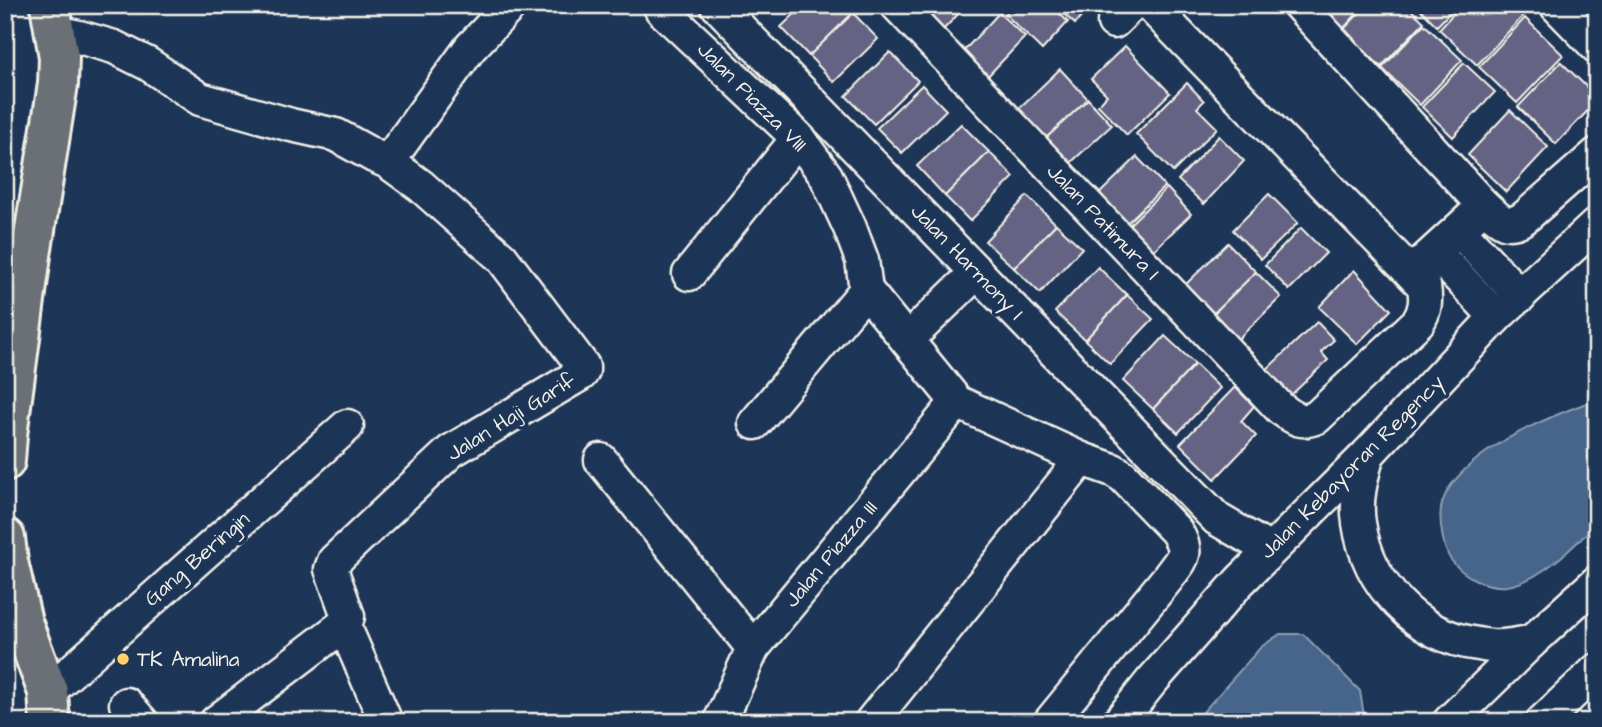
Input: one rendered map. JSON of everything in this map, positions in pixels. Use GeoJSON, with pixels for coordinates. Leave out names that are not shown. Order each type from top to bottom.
{"type":"FeatureCollection","features":[{"type":"Feature","properties":{"kind":"main road"},"geometry":{"type":"LineString","coordinates":[[6,443],[15,295],[58,84],[59,57],[52,19]]}},
{"type":"Feature","properties":{"kind":"main road"},"geometry":{"type":"LineString","coordinates":[[5,538],[22,622],[49,707]]}},
{"type":"Feature","properties":{"kind":"street"},"geometry":{"type":"LineString","coordinates":[[52,19],[79,37],[114,47],[148,64],[200,99],[335,135],[388,162],[470,48],[511,5]]}},
{"type":"Feature","properties":{"kind":"street","name":"Jalan Harmony I"},"geometry":{"type":"LineString","coordinates":[[717,5],[1217,520],[1270,550]]}},
{"type":"Feature","properties":{"kind":"street","name":"Jalan Patimura I"},"geometry":{"type":"LineString","coordinates":[[897,5],[1281,409],[1292,417],[1301,421],[1317,417],[1421,317],[1426,297],[1424,262]]}},
{"type":"Feature","properties":{"kind":"street"},"geometry":{"type":"LineString","coordinates":[[1150,5],[1424,262],[1496,317]]}},
{"type":"Feature","properties":{"kind":"street"},"geometry":{"type":"LineString","coordinates":[[1299,5],[1484,206],[1504,223],[1515,224],[1524,218],[1597,154]]}},
{"type":"Feature","properties":{"kind":"street"},"geometry":{"type":"LineString","coordinates":[[1556,5],[1597,47]]}},
{"type":"Feature","properties":{"kind":"street","name":"Jalan Piazza VIII"},"geometry":{"type":"LineString","coordinates":[[661,9],[798,138],[825,176],[850,228],[862,260],[866,290]]}},
{"type":"Feature","properties":{"kind":"street"},"geometry":{"type":"LineString","coordinates":[[690,274],[798,138]]}},
{"type":"Feature","properties":{"kind":"street","name":"Jalan Haji Garif"},"geometry":{"type":"LineString","coordinates":[[344,625],[348,616],[331,569],[334,561],[451,451],[583,371],[578,358],[502,258],[421,186],[388,162]]}},
{"type":"Feature","properties":{"kind":"street"},"geometry":{"type":"LineString","coordinates":[[1424,262],[1484,206]]}},
{"type":"Feature","properties":{"kind":"street","name":"Jalan Kebayoran Regency"},"geometry":{"type":"LineString","coordinates":[[1119,722],[1150,682],[1240,580],[1368,454],[1496,317],[1597,224]]}},
{"type":"Feature","properties":{"kind":"street"},"geometry":{"type":"LineString","coordinates":[[1459,230],[1520,296]]}},
{"type":"Feature","properties":{"kind":"street"},"geometry":{"type":"LineString","coordinates":[[907,340],[977,272]]}},
{"type":"Feature","properties":{"kind":"street"},"geometry":{"type":"LineString","coordinates":[[755,423],[866,290],[957,402],[1123,476],[1176,531],[1184,549],[1183,557],[1050,722]]}},
{"type":"Feature","properties":{"kind":"street","name":"Jalan Piazza III"},"geometry":{"type":"LineString","coordinates":[[722,717],[753,648],[957,402]]}},
{"type":"Feature","properties":{"kind":"street","name":"Gang Beringin"},"geometry":{"type":"LineString","coordinates":[[49,707],[347,426]]}},
{"type":"Feature","properties":{"kind":"street"},"geometry":{"type":"LineString","coordinates":[[1368,454],[1359,487],[1359,521],[1366,554],[1382,584],[1404,610],[1432,630],[1464,642],[1498,646],[1531,642]]}},
{"type":"Feature","properties":{"kind":"street"},"geometry":{"type":"LineString","coordinates":[[871,722],[1082,459]]}},
{"type":"Feature","properties":{"kind":"street"},"geometry":{"type":"LineString","coordinates":[[601,460],[753,648]]}},
{"type":"Feature","properties":{"kind":"street","name":"Jalan Harmony I"},"geometry":{"type":"LineString","coordinates":[[1217,520],[1240,580]]}},
{"type":"Feature","properties":{"kind":"street"},"geometry":{"type":"LineString","coordinates":[[1449,722],[1597,582]]}},
{"type":"Feature","properties":{"kind":"street"},"geometry":{"type":"LineString","coordinates":[[216,722],[344,625],[386,722]]}},
{"type":"Feature","properties":{"kind":"street"},"geometry":{"type":"LineString","coordinates":[[1542,722],[1597,670]]}},
{"type":"Feature","properties":{"kind":"water"},"geometry":{"type":"Polygon","coordinates":[[[1597,399],[1597,523],[1556,561],[1519,583],[1507,586],[1491,585],[1462,571],[1448,555],[1441,528],[1442,505],[1452,484],[1465,469],[1499,444],[1538,423],[1597,399]]]}},
{"type":"Feature","properties":{"kind":"water"},"geometry":{"type":"Polygon","coordinates":[[[1280,634],[1303,634],[1360,691],[1365,722],[1194,722],[1261,647],[1280,634]]]}},
{"type":"Feature","properties":{"kind":"building"},"geometry":{"type":"Polygon","coordinates":[[[804,5],[846,5],[853,13],[809,56],[781,27],[804,5]]]}},
{"type":"Feature","properties":{"kind":"building"},"geometry":{"type":"Polygon","coordinates":[[[918,5],[967,5],[941,32],[918,5]]]}},
{"type":"Feature","properties":{"kind":"building"},"geometry":{"type":"Polygon","coordinates":[[[1014,5],[1051,5],[1068,22],[1042,50],[1005,14],[1014,5]]]}},
{"type":"Feature","properties":{"kind":"building"},"geometry":{"type":"Polygon","coordinates":[[[1054,5],[1092,5],[1075,24],[1054,5]]]}},
{"type":"Feature","properties":{"kind":"building"},"geometry":{"type":"Polygon","coordinates":[[[1318,5],[1365,5],[1343,29],[1318,5]]]}},
{"type":"Feature","properties":{"kind":"building"},"geometry":{"type":"Polygon","coordinates":[[[1367,5],[1406,5],[1424,22],[1381,67],[1343,30],[1367,5]]]}},
{"type":"Feature","properties":{"kind":"building"},"geometry":{"type":"Polygon","coordinates":[[[1416,5],[1457,5],[1437,26],[1416,5]]]}},
{"type":"Feature","properties":{"kind":"building"},"geometry":{"type":"Polygon","coordinates":[[[1461,5],[1512,5],[1523,16],[1477,65],[1439,29],[1461,5]]]}},
{"type":"Feature","properties":{"kind":"building"},"geometry":{"type":"Polygon","coordinates":[[[853,13],[878,39],[834,82],[809,56],[853,13]]]}},
{"type":"Feature","properties":{"kind":"building"},"geometry":{"type":"Polygon","coordinates":[[[999,13],[1025,37],[984,80],[959,56],[999,13]]]}},
{"type":"Feature","properties":{"kind":"building"},"geometry":{"type":"Polygon","coordinates":[[[1525,18],[1563,55],[1517,103],[1479,67],[1525,18]]]}},
{"type":"Feature","properties":{"kind":"building"},"geometry":{"type":"Polygon","coordinates":[[[1424,24],[1462,60],[1420,105],[1382,68],[1424,24]]]}},
{"type":"Feature","properties":{"kind":"building"},"geometry":{"type":"Polygon","coordinates":[[[1125,46],[1170,93],[1127,135],[1098,105],[1107,95],[1091,79],[1125,46]]]}},
{"type":"Feature","properties":{"kind":"building"},"geometry":{"type":"Polygon","coordinates":[[[890,52],[918,81],[874,124],[846,96],[890,52]]]}},
{"type":"Feature","properties":{"kind":"building"},"geometry":{"type":"Polygon","coordinates":[[[1561,62],[1597,97],[1597,101],[1556,144],[1518,107],[1561,62]]]}},
{"type":"Feature","properties":{"kind":"building"},"geometry":{"type":"Polygon","coordinates":[[[1464,63],[1495,92],[1453,137],[1422,107],[1464,63]]]}},
{"type":"Feature","properties":{"kind":"building"},"geometry":{"type":"Polygon","coordinates":[[[1060,69],[1088,99],[1043,141],[1016,111],[1060,69]]]}},
{"type":"Feature","properties":{"kind":"building"},"geometry":{"type":"Polygon","coordinates":[[[1187,83],[1204,101],[1197,108],[1217,128],[1173,172],[1136,134],[1187,83]]]}},
{"type":"Feature","properties":{"kind":"building"},"geometry":{"type":"Polygon","coordinates":[[[922,85],[946,110],[902,153],[877,128],[922,85]]]}},
{"type":"Feature","properties":{"kind":"building"},"geometry":{"type":"Polygon","coordinates":[[[1088,99],[1112,125],[1067,166],[1043,141],[1088,99]]]}},
{"type":"Feature","properties":{"kind":"building"},"geometry":{"type":"Polygon","coordinates":[[[1510,110],[1548,147],[1506,192],[1468,155],[1510,110]]]}},
{"type":"Feature","properties":{"kind":"building"},"geometry":{"type":"Polygon","coordinates":[[[961,124],[989,152],[945,196],[917,166],[961,124]]]}},
{"type":"Feature","properties":{"kind":"building"},"geometry":{"type":"Polygon","coordinates":[[[1219,136],[1244,161],[1204,204],[1178,180],[1219,136]]]}},
{"type":"Feature","properties":{"kind":"building"},"geometry":{"type":"Polygon","coordinates":[[[989,152],[1014,177],[970,221],[945,196],[989,152]]]}},
{"type":"Feature","properties":{"kind":"building"},"geometry":{"type":"Polygon","coordinates":[[[1137,157],[1165,186],[1126,224],[1098,195],[1137,157]]]}},
{"type":"Feature","properties":{"kind":"building"},"geometry":{"type":"Polygon","coordinates":[[[1167,188],[1191,214],[1153,251],[1128,226],[1167,188]]]}},
{"type":"Feature","properties":{"kind":"building"},"geometry":{"type":"Polygon","coordinates":[[[1269,194],[1298,223],[1261,259],[1233,230],[1269,194]]]}},
{"type":"Feature","properties":{"kind":"building"},"geometry":{"type":"Polygon","coordinates":[[[1027,196],[1056,224],[1014,268],[985,241],[1027,196]]]}},
{"type":"Feature","properties":{"kind":"building"},"geometry":{"type":"Polygon","coordinates":[[[1056,224],[1082,248],[1040,293],[1014,268],[1056,224]]]}},
{"type":"Feature","properties":{"kind":"building"},"geometry":{"type":"Polygon","coordinates":[[[1301,228],[1326,253],[1289,290],[1265,265],[1301,228]]]}},
{"type":"Feature","properties":{"kind":"building"},"geometry":{"type":"Polygon","coordinates":[[[1228,243],[1256,272],[1212,315],[1184,286],[1228,243]]]}},
{"type":"Feature","properties":{"kind":"building"},"geometry":{"type":"Polygon","coordinates":[[[1098,267],[1127,295],[1085,340],[1055,312],[1098,267]]]}},
{"type":"Feature","properties":{"kind":"building"},"geometry":{"type":"Polygon","coordinates":[[[1354,270],[1391,310],[1357,344],[1319,307],[1354,270]]]}},
{"type":"Feature","properties":{"kind":"building"},"geometry":{"type":"Polygon","coordinates":[[[1256,272],[1281,297],[1237,340],[1212,315],[1256,272]]]}},
{"type":"Feature","properties":{"kind":"building"},"geometry":{"type":"Polygon","coordinates":[[[1127,295],[1153,319],[1110,364],[1085,340],[1127,295]]]}},
{"type":"Feature","properties":{"kind":"building"},"geometry":{"type":"Polygon","coordinates":[[[1317,322],[1334,340],[1321,352],[1328,360],[1289,397],[1265,371],[1317,322]]]}},
{"type":"Feature","properties":{"kind":"building"},"geometry":{"type":"Polygon","coordinates":[[[1165,336],[1195,364],[1153,409],[1123,381],[1165,336]]]}},
{"type":"Feature","properties":{"kind":"building"},"geometry":{"type":"Polygon","coordinates":[[[1195,364],[1220,388],[1178,433],[1153,409],[1195,364]]]}},
{"type":"Feature","properties":{"kind":"building"},"geometry":{"type":"Polygon","coordinates":[[[1235,387],[1254,406],[1241,421],[1256,436],[1215,479],[1180,444],[1235,387]]]}},
{"type":"Feature","properties":{"kind":"place","name":"TK Amalina"},"geometry":{"type":"Point","coordinates":[123,659]}}]}
